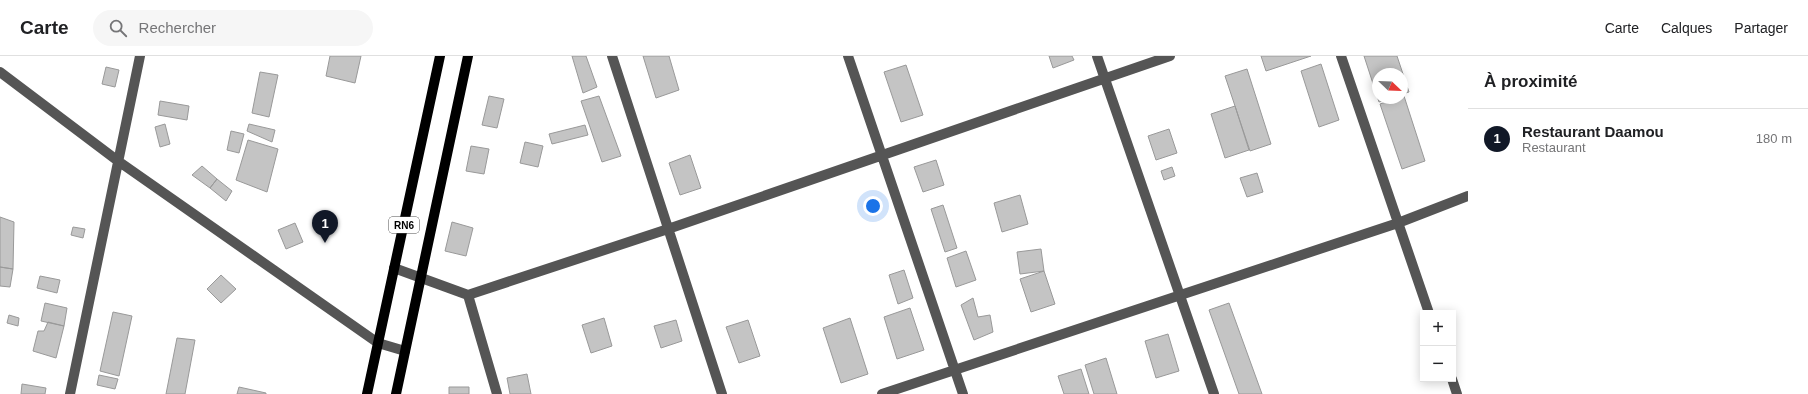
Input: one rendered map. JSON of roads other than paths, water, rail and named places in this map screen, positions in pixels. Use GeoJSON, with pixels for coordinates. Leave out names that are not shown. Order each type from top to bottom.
{"type":"FeatureCollection","features":[{"type":"Feature","properties":{"kind":"main road","name":"RN6"},"geometry":{"type":"LineString","coordinates":[[367,394],[440,56]]}},
{"type":"Feature","properties":{"kind":"main road","name":"RN6"},"geometry":{"type":"LineString","coordinates":[[396,394],[468,56]]}},
{"type":"Feature","properties":{"kind":"street"},"geometry":{"type":"LineString","coordinates":[[70,394],[140,56]]}},
{"type":"Feature","properties":{"kind":"street"},"geometry":{"type":"LineString","coordinates":[[612,56],[722,394]]}},
{"type":"Feature","properties":{"kind":"street"},"geometry":{"type":"LineString","coordinates":[[848,56],[963,394]]}},
{"type":"Feature","properties":{"kind":"street"},"geometry":{"type":"LineString","coordinates":[[1097,56],[1214,394]]}},
{"type":"Feature","properties":{"kind":"street"},"geometry":{"type":"LineString","coordinates":[[394,268],[468,295],[668,229],[1170,56]]}},
{"type":"Feature","properties":{"kind":"street"},"geometry":{"type":"LineString","coordinates":[[1341,56],[1428,310]]}},
{"type":"Feature","properties":{"kind":"street"},"geometry":{"type":"LineString","coordinates":[[0,72],[118,161],[378,343],[405,351]]}},
{"type":"Feature","properties":{"kind":"street"},"geometry":{"type":"LineString","coordinates":[[882,394],[1398,223],[1468,196]]}},
{"type":"Feature","properties":{"kind":"street"},"geometry":{"type":"LineString","coordinates":[[468,295],[497,394]]}},
{"type":"Feature","properties":{"kind":"street"},"geometry":{"type":"LineString","coordinates":[[1453,382],[1457,394]]}},
{"type":"Feature","properties":{"kind":"place","name":"Restaurant Daamou"},"geometry":{"type":"Point","coordinates":[325,243]}}]}
